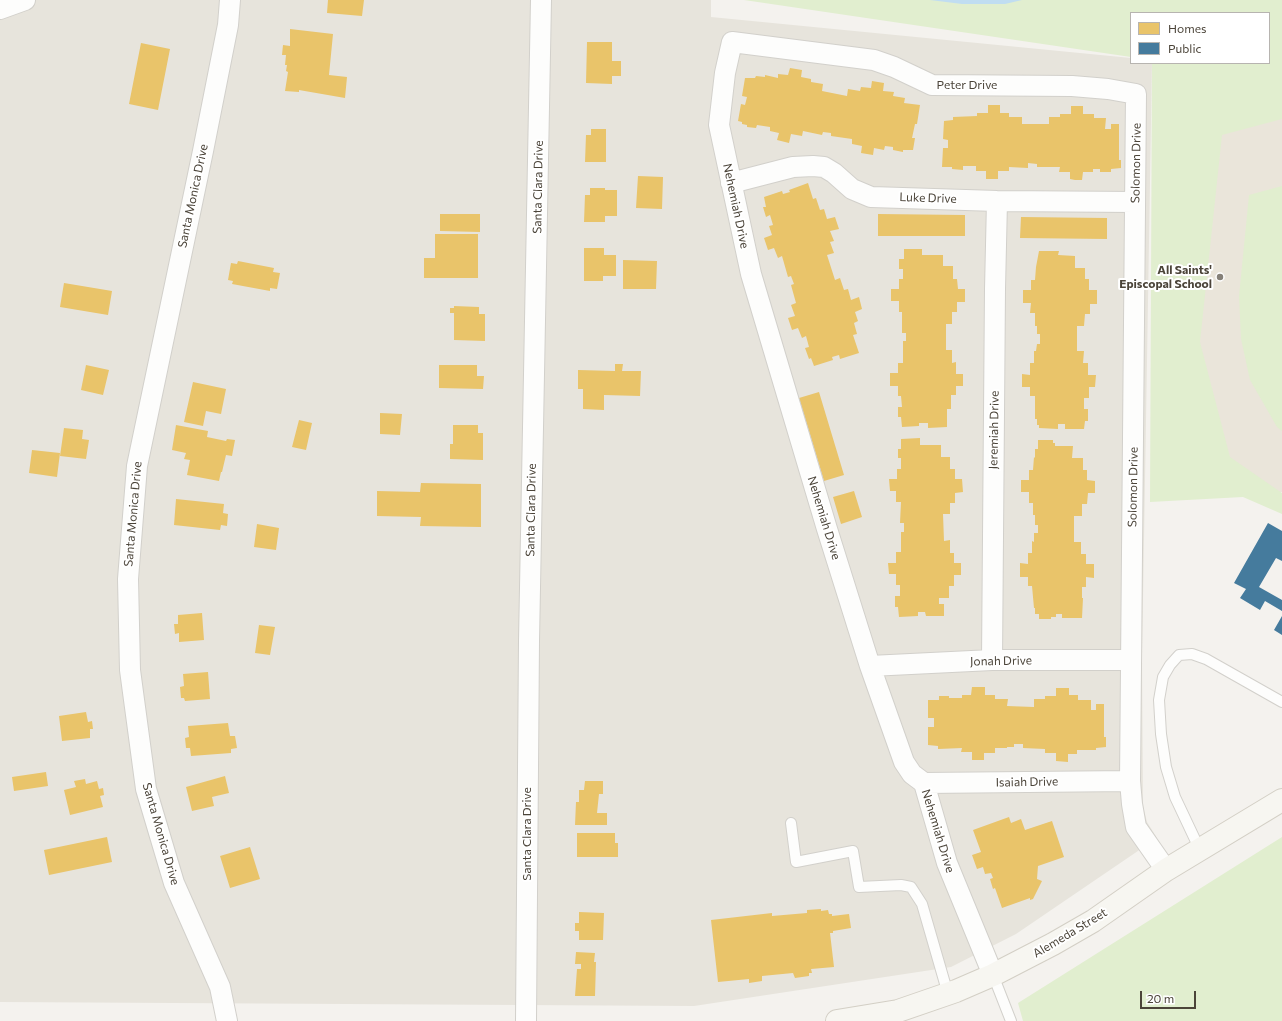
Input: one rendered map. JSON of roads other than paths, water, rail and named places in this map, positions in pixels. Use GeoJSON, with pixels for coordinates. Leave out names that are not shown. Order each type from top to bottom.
{"type":"FeatureCollection","features":[{"type":"Feature","properties":{"kind":"street"},"geometry":{"type":"LineString","coordinates":[[0,9],[25,0]]}},
{"type":"Feature","properties":{"kind":"street","name":"Santa Monica Drive"},"geometry":{"type":"LineString","coordinates":[[227,1021],[220,987],[174,883],[146,789],[130,670],[128,579],[136,466],[206,137],[228,25],[230,0]]}},
{"type":"Feature","properties":{"kind":"street","name":"Santa Clara Drive"},"geometry":{"type":"LineString","coordinates":[[526,1021],[529,641],[541,0]]}},
{"type":"Feature","properties":{"kind":"street","name":"Peter Drive"},"geometry":{"type":"LineString","coordinates":[[732,42],[874,60],[894,67],[932,85],[1072,86],[1108,89],[1136,94]]}},
{"type":"Feature","properties":{"kind":"street","name":"Nehemiah Drive"},"geometry":{"type":"LineString","coordinates":[[732,42],[725,73],[719,125],[751,274],[827,529],[870,666],[904,762],[912,774],[924,783],[947,863],[993,975]]}},
{"type":"Feature","properties":{"kind":"street","name":"Solomon Drive"},"geometry":{"type":"LineString","coordinates":[[1136,94],[1130,781],[1136,827],[1166,870]]}},
{"type":"Feature","properties":{"kind":"street","name":"Luke Drive"},"geometry":{"type":"LineString","coordinates":[[731,183],[793,167],[814,166],[824,167],[834,173],[852,189],[871,197],[997,201],[1135,202]]}},
{"type":"Feature","properties":{"kind":"street","name":"Jeremiah Drive"},"geometry":{"type":"LineString","coordinates":[[992,660],[997,201]]}},
{"type":"Feature","properties":{"kind":"street","name":"Jonah Drive"},"geometry":{"type":"LineString","coordinates":[[870,666],[992,660],[1131,660]]}},
{"type":"Feature","properties":{"kind":"street","name":"Isaiah Drive"},"geometry":{"type":"LineString","coordinates":[[924,783],[1130,781]]}},
{"type":"Feature","properties":{"kind":"street","name":"Alemeda Street"},"geometry":{"type":"LineString","coordinates":[[837,1021],[898,1010],[948,994],[993,975],[1053,944],[1093,921],[1166,870],[1282,800]]}},
{"type":"Feature","properties":{"kind":"lane"},"geometry":{"type":"LineString","coordinates":[[1200,850],[1174,797],[1166,767],[1161,734],[1159,700],[1163,677],[1170,665],[1179,655],[1192,654],[1206,659],[1282,702]]}},
{"type":"Feature","properties":{"kind":"lane"},"geometry":{"type":"LineString","coordinates":[[791,823],[796,862],[853,851],[859,887],[901,885],[911,887],[922,904],[948,994]]}},
{"type":"Feature","properties":{"kind":"lane"},"geometry":{"type":"LineString","coordinates":[[993,975],[1011,1021]]}},
{"type":"Feature","properties":{"kind":"water"},"geometry":{"type":"Polygon","coordinates":[[[930,0],[1022,0],[1005,4],[962,4],[930,0]]]}},
{"type":"Feature","properties":{"kind":"place","name":"All Saints' Episcopal School"},"geometry":{"type":"Point","coordinates":[1220,277]}}]}
